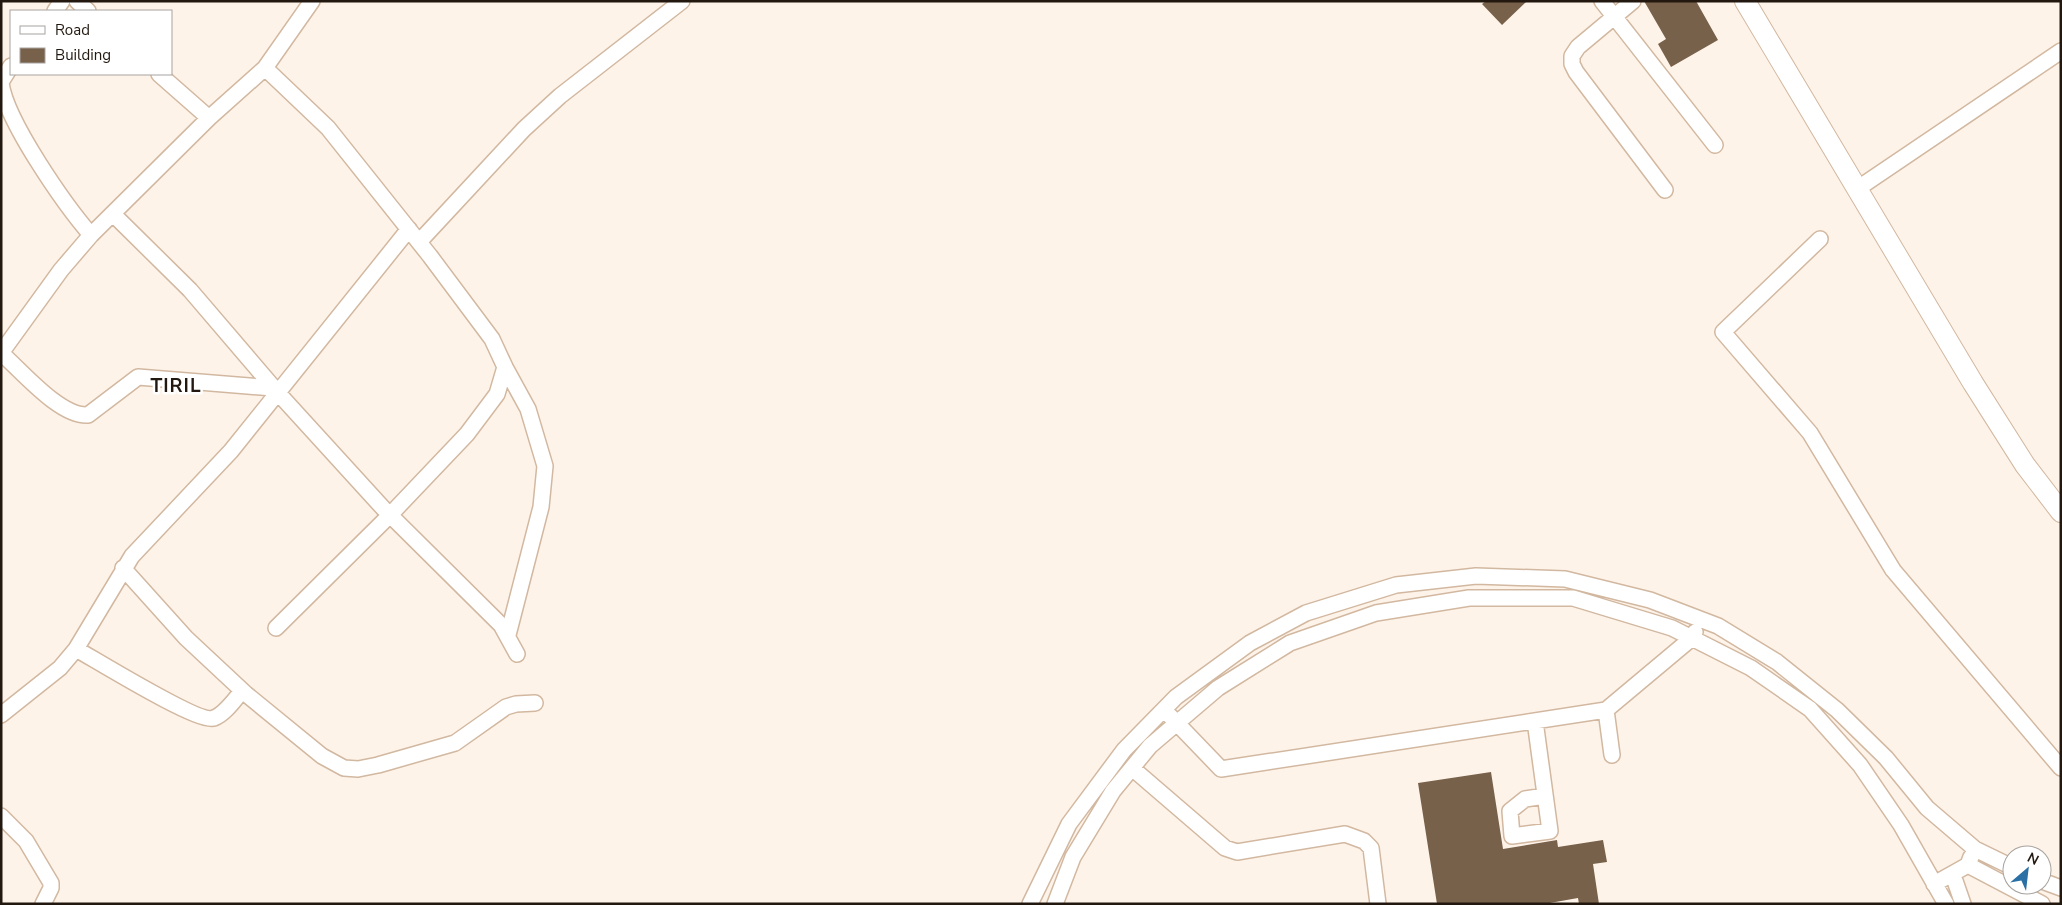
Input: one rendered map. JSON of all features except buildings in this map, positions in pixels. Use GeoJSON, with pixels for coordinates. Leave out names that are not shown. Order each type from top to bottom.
{"type":"FeatureCollection","features":[{"type":"Feature","properties":{"kind":"main road"},"geometry":{"type":"LineString","coordinates":[[1744,1],[1973,383],[2025,465],[2061,512]]}},
{"type":"Feature","properties":{"kind":"street"},"geometry":{"type":"LineString","coordinates":[[76,1],[87,10]]}},
{"type":"Feature","properties":{"kind":"street"},"geometry":{"type":"LineString","coordinates":[[276,391],[138,377],[88,415],[80,415],[51,398],[1,353],[61,270],[112,214],[209,118],[265,68],[312,1]]}},
{"type":"Feature","properties":{"kind":"street"},"geometry":{"type":"LineString","coordinates":[[419,242],[524,130],[560,96],[682,1]]}},
{"type":"Feature","properties":{"kind":"street"},"geometry":{"type":"LineString","coordinates":[[1602,1],[1715,145]]}},
{"type":"Feature","properties":{"kind":"street"},"geometry":{"type":"LineString","coordinates":[[1633,1],[1578,47],[1572,56],[1572,64],[1588,91],[1665,190]]}},
{"type":"Feature","properties":{"kind":"street"},"geometry":{"type":"LineString","coordinates":[[1857,189],[2061,51]]}},
{"type":"Feature","properties":{"kind":"street"},"geometry":{"type":"LineString","coordinates":[[10,68],[1,83],[7,106],[72,213],[92,235]]}},
{"type":"Feature","properties":{"kind":"street"},"geometry":{"type":"LineString","coordinates":[[265,68],[328,128],[409,229],[492,339],[528,409],[545,466],[541,507],[508,635]]}},
{"type":"Feature","properties":{"kind":"street"},"geometry":{"type":"LineString","coordinates":[[160,75],[209,118]]}},
{"type":"Feature","properties":{"kind":"street"},"geometry":{"type":"LineString","coordinates":[[112,214],[190,290],[276,391],[390,515],[501,625],[517,654]]}},
{"type":"Feature","properties":{"kind":"street"},"geometry":{"type":"LineString","coordinates":[[1,715],[60,668],[76,649],[124,568],[157,526],[231,451],[276,391],[409,229]]}},
{"type":"Feature","properties":{"kind":"street"},"geometry":{"type":"LineString","coordinates":[[1820,239],[1724,332],[1810,433],[1893,570],[2061,768]]}},
{"type":"Feature","properties":{"kind":"street"},"geometry":{"type":"LineString","coordinates":[[276,628],[390,515],[489,407],[497,394],[505,367]]}},
{"type":"Feature","properties":{"kind":"street"},"geometry":{"type":"LineString","coordinates":[[124,568],[186,638],[242,691],[322,756],[344,768],[358,769],[455,743],[506,707],[535,702]]}},
{"type":"Feature","properties":{"kind":"street"},"geometry":{"type":"LineString","coordinates":[[1030,904],[1069,824],[1124,750],[1176,697],[1250,643],[1306,612],[1396,586],[1476,576],[1565,579],[1650,600],[1718,626],[1777,662],[1837,710],[1886,758],[1927,808],[1974,849],[2002,862]]}},
{"type":"Feature","properties":{"kind":"street"},"geometry":{"type":"LineString","coordinates":[[1055,904],[1073,857],[1113,791],[1150,746],[1218,688],[1290,643],[1376,613],[1469,598],[1573,598],[1672,628],[1751,668],[1810,709],[1860,765],[1901,825],[1946,904]]}},
{"type":"Feature","properties":{"kind":"street"},"geometry":{"type":"LineString","coordinates":[[1163,710],[1221,768],[1606,710],[1692,638],[1700,619]]}},
{"type":"Feature","properties":{"kind":"street"},"geometry":{"type":"LineString","coordinates":[[76,649],[166,700],[206,718],[214,719],[242,691]]}},
{"type":"Feature","properties":{"kind":"street"},"geometry":{"type":"LineString","coordinates":[[1606,710],[1612,755]]}},
{"type":"Feature","properties":{"kind":"street"},"geometry":{"type":"LineString","coordinates":[[1535,721],[1545,796]]}},
{"type":"Feature","properties":{"kind":"street"},"geometry":{"type":"LineString","coordinates":[[1132,768],[1225,848],[1238,852],[1345,834],[1364,841],[1371,848],[1378,904]]}},
{"type":"Feature","properties":{"kind":"street"},"geometry":{"type":"LineString","coordinates":[[1,816],[26,841],[48,877],[51,888],[43,904]]}},
{"type":"Feature","properties":{"kind":"street"},"geometry":{"type":"LineString","coordinates":[[1934,884],[1968,865],[1974,849]]}},
{"type":"Feature","properties":{"kind":"street"},"geometry":{"type":"LineString","coordinates":[[1968,865],[2042,904]]}},
{"type":"Feature","properties":{"kind":"street"},"geometry":{"type":"LineString","coordinates":[[1953,875],[1963,904]]}},
{"type":"Feature","properties":{"kind":"district","name":"TIRIL"},"geometry":{"type":"Point","coordinates":[176,385]}}]}
